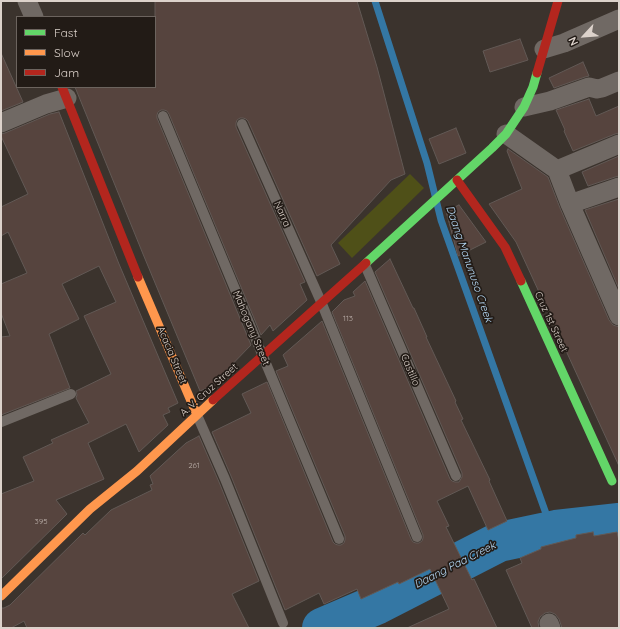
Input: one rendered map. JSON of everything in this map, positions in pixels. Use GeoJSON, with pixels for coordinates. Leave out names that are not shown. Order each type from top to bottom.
{"type":"FeatureCollection","features":[{"type":"Feature","properties":{"kind":"street"},"geometry":{"type":"LineString","coordinates":[[27,1],[34,16]]}},
{"type":"Feature","properties":{"kind":"street","name":"A. V. Cruz Street"},"geometry":{"type":"LineString","coordinates":[[1,596],[90,509],[137,470],[322,304],[506,134],[524,107],[533,87],[558,1]]}},
{"type":"Feature","properties":{"kind":"street"},"geometry":{"type":"LineString","coordinates":[[544,48],[564,43],[619,19]]}},
{"type":"Feature","properties":{"kind":"street"},"geometry":{"type":"LineString","coordinates":[[524,107],[550,101],[589,87],[597,89],[602,88],[619,81]]}},
{"type":"Feature","properties":{"kind":"street"},"geometry":{"type":"LineString","coordinates":[[1,123],[46,104],[64,92]]}},
{"type":"Feature","properties":{"kind":"street","name":"Acacia Street"},"geometry":{"type":"LineString","coordinates":[[64,92],[131,259],[197,415]]}},
{"type":"Feature","properties":{"kind":"street"},"geometry":{"type":"LineString","coordinates":[[506,134],[557,170],[570,204],[619,316]]}},
{"type":"Feature","properties":{"kind":"street"},"geometry":{"type":"LineString","coordinates":[[557,170],[619,144]]}},
{"type":"Feature","properties":{"kind":"street","name":"Cruz 1st Street"},"geometry":{"type":"LineString","coordinates":[[457,180],[505,247],[612,481]]}},
{"type":"Feature","properties":{"kind":"street"},"geometry":{"type":"LineString","coordinates":[[570,204],[619,186]]}},
{"type":"Feature","properties":{"kind":"lane","name":"Mahogany Street"},"geometry":{"type":"LineString","coordinates":[[162,116],[339,539]]}},
{"type":"Feature","properties":{"kind":"lane","name":"Narra"},"geometry":{"type":"LineString","coordinates":[[242,124],[322,304],[418,537]]}},
{"type":"Feature","properties":{"kind":"lane","name":"Castillo"},"geometry":{"type":"LineString","coordinates":[[365,265],[456,476]]}},
{"type":"Feature","properties":{"kind":"lane"},"geometry":{"type":"LineString","coordinates":[[1,422],[71,394]]}},
{"type":"Feature","properties":{"kind":"lane","name":"Acacia Street"},"geometry":{"type":"LineString","coordinates":[[197,415],[225,479],[283,623]]}},
{"type":"Feature","properties":{"kind":"shaded area"},"geometry":{"type":"Polygon","coordinates":[[[410,174],[424,188],[352,258],[338,243],[410,174]]]}},
{"type":"Feature","properties":{"kind":"building"},"geometry":{"type":"Polygon","coordinates":[[[155,1],[357,1],[377,67],[405,174],[391,180],[331,245],[340,264],[317,276],[248,121],[243,118],[237,120],[236,127],[305,282],[300,284],[307,300],[273,331],[270,325],[261,335],[169,114],[164,110],[158,112],[157,118],[251,345],[210,387],[200,391],[75,88],[156,88],[155,1]]]}},
{"type":"Feature","properties":{"kind":"building"},"geometry":{"type":"Polygon","coordinates":[[[520,39],[528,60],[490,72],[483,51],[520,39]]]}},
{"type":"Feature","properties":{"kind":"building"},"geometry":{"type":"Polygon","coordinates":[[[1,53],[23,102],[1,111],[1,53]]]}},
{"type":"Feature","properties":{"kind":"building"},"geometry":{"type":"Polygon","coordinates":[[[583,62],[589,76],[554,88],[549,78],[583,62]]]}},
{"type":"Feature","properties":{"kind":"building"},"geometry":{"type":"Polygon","coordinates":[[[589,99],[596,116],[619,106],[619,133],[573,151],[556,110],[589,99]]]}},
{"type":"Feature","properties":{"kind":"building"},"geometry":{"type":"Polygon","coordinates":[[[59,112],[119,264],[178,403],[168,408],[170,412],[163,415],[168,425],[139,452],[126,424],[88,443],[104,479],[56,500],[67,514],[1,579],[1,494],[34,481],[23,457],[53,443],[51,440],[89,423],[76,398],[76,391],[111,374],[84,316],[116,302],[99,266],[62,284],[79,319],[49,334],[70,388],[1,415],[1,337],[10,336],[1,313],[1,284],[27,273],[8,232],[1,236],[1,207],[28,194],[1,134],[50,114],[59,112]]]}},
{"type":"Feature","properties":{"kind":"building"},"geometry":{"type":"Polygon","coordinates":[[[456,128],[466,153],[439,164],[429,139],[456,128]]]}},
{"type":"Feature","properties":{"kind":"building"},"geometry":{"type":"Polygon","coordinates":[[[508,149],[548,177],[609,320],[613,325],[619,327],[619,466],[516,242],[489,204],[522,189],[507,151],[508,149]]]}},
{"type":"Feature","properties":{"kind":"building"},"geometry":{"type":"Polygon","coordinates":[[[619,156],[619,176],[588,186],[582,172],[619,156]]]}},
{"type":"Feature","properties":{"kind":"building"},"geometry":{"type":"Polygon","coordinates":[[[619,199],[619,289],[585,210],[619,199]]]}},
{"type":"Feature","properties":{"kind":"building"},"geometry":{"type":"Polygon","coordinates":[[[459,205],[486,242],[458,256],[446,211],[459,205]]]}},
{"type":"Feature","properties":{"kind":"building"},"geometry":{"type":"Polygon","coordinates":[[[390,259],[456,401],[455,402],[463,419],[461,420],[490,480],[489,481],[507,521],[488,530],[468,486],[437,501],[449,526],[446,527],[472,580],[474,579],[497,628],[407,628],[449,609],[430,569],[399,584],[398,582],[361,599],[357,589],[324,604],[319,593],[285,610],[212,432],[251,413],[242,394],[267,382],[333,542],[338,545],[344,543],[345,536],[276,371],[288,366],[283,355],[322,321],[411,539],[416,543],[422,541],[423,535],[332,312],[344,300],[355,296],[353,292],[365,281],[450,479],[455,482],[459,482],[462,477],[462,473],[375,272],[390,259]]]}},
{"type":"Feature","properties":{"kind":"building"},"geometry":{"type":"Polygon","coordinates":[[[199,436],[259,581],[232,594],[249,628],[27,628],[24,621],[11,628],[1,628],[1,608],[10,605],[83,533],[85,535],[111,510],[152,490],[150,485],[153,484],[150,476],[186,443],[199,436]]]}},
{"type":"Feature","properties":{"kind":"building"},"geometry":{"type":"Polygon","coordinates":[[[593,532],[594,536],[617,532],[619,541],[619,628],[562,628],[559,619],[555,614],[550,612],[545,613],[540,617],[538,622],[539,628],[532,628],[506,570],[522,563],[520,558],[541,549],[541,547],[576,538],[576,535],[593,532]]]}},
{"type":"Feature","properties":{"kind":"waterway","name":"Daang Manunuso Creek"},"geometry":{"type":"LineString","coordinates":[[375,1],[427,163],[441,220],[549,522],[556,530]]}},
{"type":"Feature","properties":{"kind":"waterway","name":"Daang Paa Creek"},"geometry":{"type":"LineString","coordinates":[[322,628],[378,604],[499,542],[556,530],[619,523]]}},
{"type":"Feature","properties":{"kind":"traffic: fast"},"geometry":{"type":"LineString","coordinates":[[366,263],[506,134],[524,107],[533,87],[537,73]]}},
{"type":"Feature","properties":{"kind":"traffic: fast"},"geometry":{"type":"LineString","coordinates":[[521,281],[612,481]]}},
{"type":"Feature","properties":{"kind":"traffic: slow"},"geometry":{"type":"LineString","coordinates":[[138,277],[197,415]]}},
{"type":"Feature","properties":{"kind":"traffic: slow"},"geometry":{"type":"LineString","coordinates":[[1,596],[90,509],[137,471],[213,400]]}},
{"type":"Feature","properties":{"kind":"traffic: jam"},"geometry":{"type":"LineString","coordinates":[[537,73],[558,1]]}},
{"type":"Feature","properties":{"kind":"traffic: jam"},"geometry":{"type":"LineString","coordinates":[[62,88],[138,277]]}},
{"type":"Feature","properties":{"kind":"traffic: jam"},"geometry":{"type":"LineString","coordinates":[[457,180],[505,247],[521,281]]}},
{"type":"Feature","properties":{"kind":"traffic: jam"},"geometry":{"type":"LineString","coordinates":[[213,400],[366,263]]}}]}
